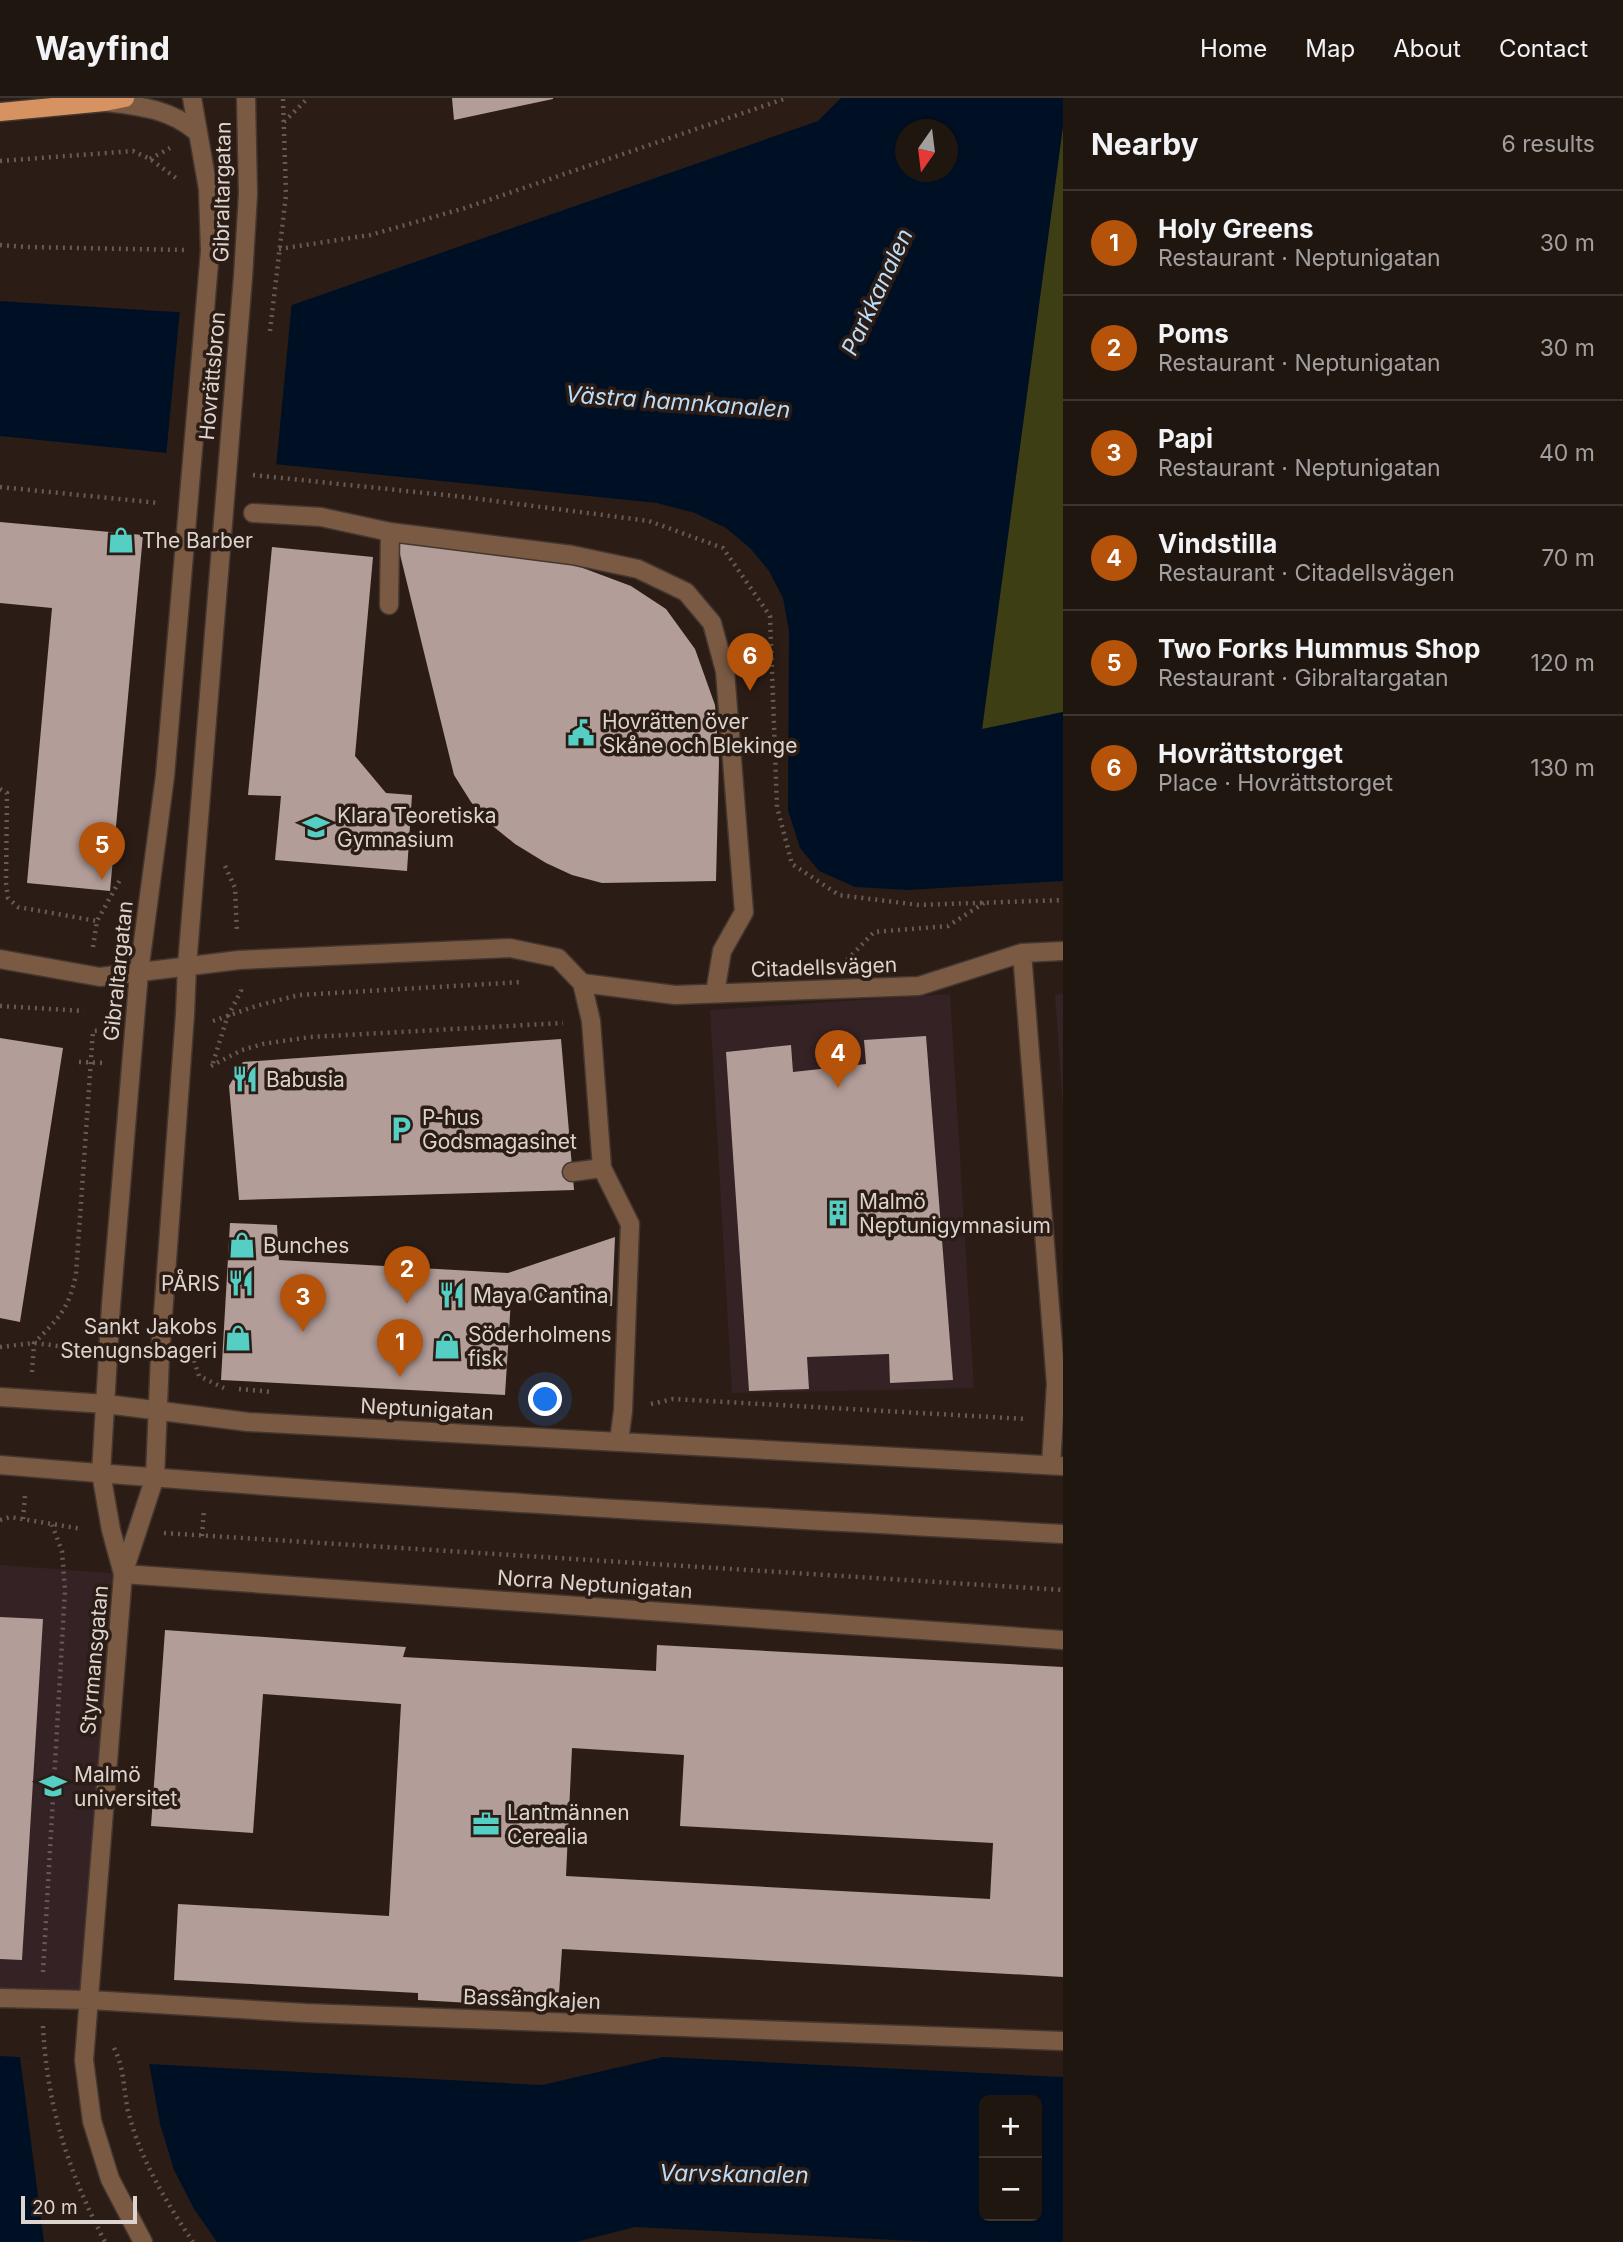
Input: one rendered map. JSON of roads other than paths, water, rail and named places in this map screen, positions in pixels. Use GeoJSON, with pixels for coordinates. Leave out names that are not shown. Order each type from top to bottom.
{"type":"FeatureCollection","features":[{"type":"Feature","properties":{"kind":"main road"},"geometry":{"type":"LineString","coordinates":[[0,112],[125,98]]}},
{"type":"Feature","properties":{"kind":"street","name":"Gibraltargatan"},"geometry":{"type":"LineString","coordinates":[[192,98],[208,189],[208,274]]}},
{"type":"Feature","properties":{"kind":"street","name":"Gibraltargatan"},"geometry":{"type":"LineString","coordinates":[[242,101],[248,194],[243,277]]}},
{"type":"Feature","properties":{"kind":"street","name":"Gibraltargatan"},"geometry":{"type":"LineString","coordinates":[[105,102],[160,110],[177,117],[197,132]]}},
{"type":"Feature","properties":{"kind":"street","name":"Hovrättsbron"},"geometry":{"type":"LineString","coordinates":[[191,475],[208,274]]}},
{"type":"Feature","properties":{"kind":"street","name":"Hovrättsbron"},"geometry":{"type":"LineString","coordinates":[[187,966],[243,277]]}},
{"type":"Feature","properties":{"kind":"street","name":"Gibraltargatan"},"geometry":{"type":"LineString","coordinates":[[101,1473],[111,1305],[139,972],[165,776],[191,475]]}},
{"type":"Feature","properties":{"kind":"street"},"geometry":{"type":"LineString","coordinates":[[253,513],[321,517],[390,532],[572,555],[638,569],[686,592],[712,623],[725,670],[744,912],[723,951],[715,993]]}},
{"type":"Feature","properties":{"kind":"street"},"geometry":{"type":"LineString","coordinates":[[389,605],[390,532]]}},
{"type":"Feature","properties":{"kind":"street"},"geometry":{"type":"LineString","coordinates":[[0,958],[100,976],[239,960],[510,948],[558,958],[582,983],[591,1021],[602,1168],[630,1224],[623,1410],[619,1441]]}},
{"type":"Feature","properties":{"kind":"street","name":"Citadellsvägen"},"geometry":{"type":"LineString","coordinates":[[582,983],[675,995],[919,986],[1022,953],[1063,951]]}},
{"type":"Feature","properties":{"kind":"street"},"geometry":{"type":"LineString","coordinates":[[1022,953],[1056,1384],[1053,1421],[1057,1465]]}},
{"type":"Feature","properties":{"kind":"street"},"geometry":{"type":"LineString","coordinates":[[155,1477],[157,1410],[187,966]]}},
{"type":"Feature","properties":{"kind":"street"},"geometry":{"type":"LineString","coordinates":[[572,1172],[602,1168]]}},
{"type":"Feature","properties":{"kind":"street","name":"Neptunigatan"},"geometry":{"type":"LineString","coordinates":[[0,1397],[106,1404],[248,1422],[1057,1465]]}},
{"type":"Feature","properties":{"kind":"street"},"geometry":{"type":"LineString","coordinates":[[0,1465],[628,1509],[1063,1534]]}},
{"type":"Feature","properties":{"kind":"street","name":"Styrmansgatan"},"geometry":{"type":"LineString","coordinates":[[101,1473],[111,1530],[123,1574]]}},
{"type":"Feature","properties":{"kind":"street","name":"Styrmansgatan"},"geometry":{"type":"LineString","coordinates":[[144,2242],[110,2179],[92,2122],[85,2060],[123,1574],[155,1477]]}},
{"type":"Feature","properties":{"kind":"street","name":"Norra Neptunigatan"},"geometry":{"type":"LineString","coordinates":[[123,1574],[1063,1640]]}},
{"type":"Feature","properties":{"kind":"street","name":"Bassängkajen"},"geometry":{"type":"LineString","coordinates":[[0,1997],[305,2013],[1063,2041]]}},
{"type":"Feature","properties":{"kind":"water"},"geometry":{"type":"Polygon","coordinates":[[[841,98],[1063,98],[1063,126],[982,729],[1063,712],[1063,881],[908,890],[855,887],[819,871],[800,848],[788,810],[789,631],[783,598],[769,571],[750,548],[726,528],[695,513],[657,503],[0,436],[0,301],[176,312],[292,305],[818,121],[841,98]]]}},
{"type":"Feature","properties":{"kind":"water","name":"Varvskanalen"},"geometry":{"type":"Polygon","coordinates":[[[0,2056],[542,2085],[663,2057],[1063,2077],[1063,2242],[934,2242],[635,2227],[576,2242],[0,2242],[0,2056]]]}},
{"type":"Feature","properties":{"kind":"place","name":"The Barber"},"geometry":{"type":"Point","coordinates":[121,540]}},
{"type":"Feature","properties":{"kind":"place","name":"Hovrättstorget"},"geometry":{"type":"Point","coordinates":[750,691]}},
{"type":"Feature","properties":{"kind":"place","name":"Hovrätten över Skåne och Blekinge"},"geometry":{"type":"Point","coordinates":[581,733]}},
{"type":"Feature","properties":{"kind":"place","name":"Klara Teoretiska Gymnasium"},"geometry":{"type":"Point","coordinates":[316,827]}},
{"type":"Feature","properties":{"kind":"place","name":"Two Forks Hummus Shop"},"geometry":{"type":"Point","coordinates":[102,880]}},
{"type":"Feature","properties":{"kind":"place","name":"Babusia"},"geometry":{"type":"Point","coordinates":[245,1079]}},
{"type":"Feature","properties":{"kind":"place","name":"Vindstilla"},"geometry":{"type":"Point","coordinates":[838,1088]}},
{"type":"Feature","properties":{"kind":"place","name":"P-hus Godsmagasinet"},"geometry":{"type":"Point","coordinates":[401,1129]}},
{"type":"Feature","properties":{"kind":"place","name":"Malmö Neptunigymnasium"},"geometry":{"type":"Point","coordinates":[838,1213]}},
{"type":"Feature","properties":{"kind":"place","name":"Bunches"},"geometry":{"type":"Point","coordinates":[242,1245]}},
{"type":"Feature","properties":{"kind":"place","name":"PÅRIS"},"geometry":{"type":"Point","coordinates":[241,1283]}},
{"type":"Feature","properties":{"kind":"place","name":"Maya Cantina"},"geometry":{"type":"Point","coordinates":[452,1295]}},
{"type":"Feature","properties":{"kind":"place","name":"Poms"},"geometry":{"type":"Point","coordinates":[407,1304]}},
{"type":"Feature","properties":{"kind":"place","name":"Papi"},"geometry":{"type":"Point","coordinates":[303,1332]}},
{"type":"Feature","properties":{"kind":"place","name":"Sankt Jakobs Stenugnsbageri"},"geometry":{"type":"Point","coordinates":[238,1338]}},
{"type":"Feature","properties":{"kind":"place","name":"Söderholmens fisk"},"geometry":{"type":"Point","coordinates":[447,1346]}},
{"type":"Feature","properties":{"kind":"place","name":"Holy Greens"},"geometry":{"type":"Point","coordinates":[400,1377]}},
{"type":"Feature","properties":{"kind":"place","name":"Malmö universitet"},"geometry":{"type":"Point","coordinates":[53,1786]}},
{"type":"Feature","properties":{"kind":"place","name":"Lantmännen Cerealia"},"geometry":{"type":"Point","coordinates":[486,1824]}},
{"type":"Feature","properties":{"kind":"water label","name":"Parkkanalen"},"geometry":{"type":"Point","coordinates":[877,292]}},
{"type":"Feature","properties":{"kind":"water label","name":"Västra hamnkanalen"},"geometry":{"type":"Point","coordinates":[678,402]}}]}
